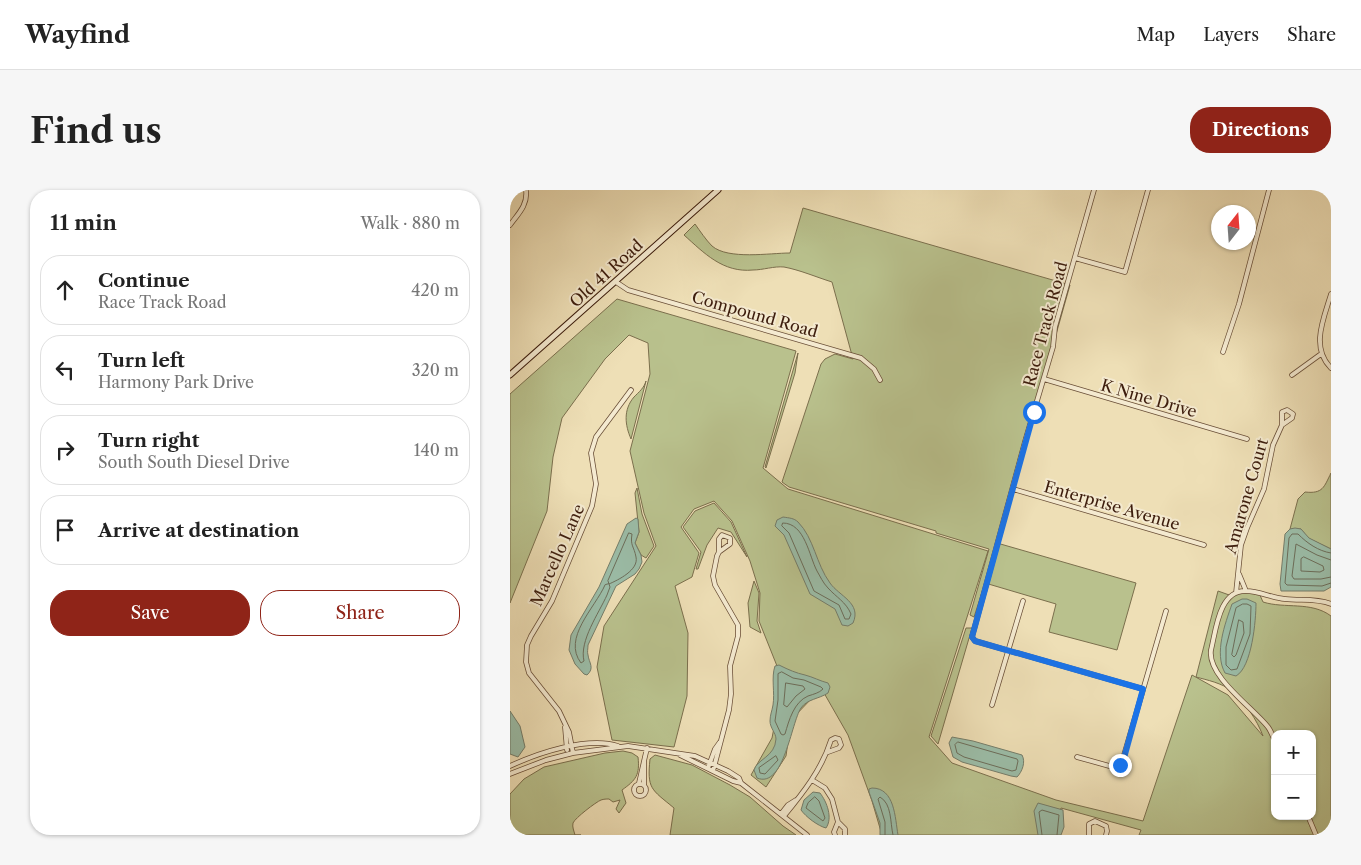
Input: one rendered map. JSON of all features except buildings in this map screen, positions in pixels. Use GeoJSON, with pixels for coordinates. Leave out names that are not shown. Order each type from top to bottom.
{"type":"FeatureCollection","features":[{"type":"Feature","properties":{"kind":"street"},"geometry":{"type":"LineString","coordinates":[[510,225],[524,207],[527,199],[526,190]]}},
{"type":"Feature","properties":{"kind":"street","name":"Old 41 Road"},"geometry":{"type":"LineString","coordinates":[[510,375],[718,190]]}},
{"type":"Feature","properties":{"kind":"street","name":"Race Track Road"},"geometry":{"type":"LineString","coordinates":[[1008,651],[975,641],[972,637],[1055,338],[1055,327],[1094,190]]}},
{"type":"Feature","properties":{"kind":"street"},"geometry":{"type":"LineString","coordinates":[[1075,258],[1125,272],[1148,190]]}},
{"type":"Feature","properties":{"kind":"street"},"geometry":{"type":"LineString","coordinates":[[1223,352],[1239,304],[1270,191]]}},
{"type":"Feature","properties":{"kind":"street","name":"Compound Road"},"geometry":{"type":"LineString","coordinates":[[616,282],[628,290],[860,358],[874,369],[880,380]]}},
{"type":"Feature","properties":{"kind":"street"},"geometry":{"type":"LineString","coordinates":[[1331,294],[1320,336],[1321,354],[1331,368]]}},
{"type":"Feature","properties":{"kind":"street"},"geometry":{"type":"LineString","coordinates":[[1292,375],[1321,354]]}},
{"type":"Feature","properties":{"kind":"street","name":"K Nine Drive"},"geometry":{"type":"LineString","coordinates":[[1044,379],[1248,439]]}},
{"type":"Feature","properties":{"kind":"street","name":"Marcello Lane"},"geometry":{"type":"LineString","coordinates":[[568,754],[569,732],[558,711],[529,673],[526,662],[527,645],[552,601],[592,506],[596,484],[592,453],[596,437],[631,390]]}},
{"type":"Feature","properties":{"kind":"street","name":"Amarone Court"},"geometry":{"type":"LineString","coordinates":[[1236,593],[1244,536],[1260,500],[1268,475],[1272,445],[1282,425]]}},
{"type":"Feature","properties":{"kind":"street","name":"Enterprise Avenue"},"geometry":{"type":"LineString","coordinates":[[1013,489],[1204,545]]}},
{"type":"Feature","properties":{"kind":"street"},"geometry":{"type":"LineString","coordinates":[[713,770],[729,710],[731,694],[730,666],[738,636],[738,625],[715,585],[713,576],[719,552]]}},
{"type":"Feature","properties":{"kind":"street"},"geometry":{"type":"LineString","coordinates":[[1239,574],[1246,590]]}},
{"type":"Feature","properties":{"kind":"street"},"geometry":{"type":"LineString","coordinates":[[1271,733],[1216,672],[1210,656],[1223,606],[1227,599],[1236,593],[1246,590],[1272,597],[1320,600],[1331,604]]}},
{"type":"Feature","properties":{"kind":"street"},"geometry":{"type":"LineString","coordinates":[[992,705],[1022,602]]}},
{"type":"Feature","properties":{"kind":"street"},"geometry":{"type":"LineString","coordinates":[[1077,757],[1113,768],[1122,762],[1166,611]]}},
{"type":"Feature","properties":{"kind":"street"},"geometry":{"type":"LineString","coordinates":[[1008,651],[1143,689]]}},
{"type":"Feature","properties":{"kind":"street"},"geometry":{"type":"LineString","coordinates":[[510,766],[569,747],[602,742],[680,755],[733,781],[741,783]]}},
{"type":"Feature","properties":{"kind":"street"},"geometry":{"type":"LineString","coordinates":[[708,768],[715,748],[720,742]]}},
{"type":"Feature","properties":{"kind":"street"},"geometry":{"type":"LineString","coordinates":[[510,774],[568,754],[618,746]]}},
{"type":"Feature","properties":{"kind":"street","name":"Marcello Lane"},"geometry":{"type":"LineString","coordinates":[[569,747],[573,753]]}},
{"type":"Feature","properties":{"kind":"street"},"geometry":{"type":"LineString","coordinates":[[644,761],[644,785],[646,792],[644,795],[639,796],[635,793],[634,789],[639,783],[644,761],[647,748]]}},
{"type":"Feature","properties":{"kind":"street"},"geometry":{"type":"LineString","coordinates":[[783,815],[812,780],[828,752]]}},
{"type":"Feature","properties":{"kind":"street"},"geometry":{"type":"LineString","coordinates":[[680,755],[687,754],[710,762],[734,774],[741,783],[807,835]]}},
{"type":"Feature","properties":{"kind":"street"},"geometry":{"type":"LineString","coordinates":[[812,780],[828,791],[838,822],[846,829],[845,835]]}},
{"type":"Feature","properties":{"kind":"street"},"geometry":{"type":"LineString","coordinates":[[639,783],[644,785]]}},
{"type":"Feature","properties":{"kind":"street"},"geometry":{"type":"LineString","coordinates":[[1310,820],[1316,835]]}},
{"type":"Feature","properties":{"kind":"street"},"geometry":{"type":"LineString","coordinates":[[835,835],[834,832],[838,822]]}},
{"type":"Feature","properties":{"kind":"street"},"geometry":{"type":"LineString","coordinates":[[1088,835],[1089,824],[1095,822],[1106,826],[1106,835]]}},
{"type":"Feature","properties":{"kind":"shaded area"},"geometry":{"type":"Polygon","coordinates":[[[803,208],[1070,285],[997,543],[1136,583],[1117,650],[1049,632],[1056,604],[985,583],[974,617],[970,615],[989,549],[789,487],[782,482],[821,364],[825,359],[835,354],[853,359],[832,282],[784,267],[753,270],[732,268],[715,260],[684,235],[695,224],[712,246],[728,253],[790,253],[803,208]]]}},
{"type":"Feature","properties":{"kind":"shaded area"},"geometry":{"type":"Polygon","coordinates":[[[617,299],[796,351],[763,468],[788,489],[988,551],[929,737],[952,763],[1056,800],[1143,821],[1192,675],[1228,695],[1263,736],[1250,712],[1232,691],[1219,684],[1196,677],[1218,591],[1232,596],[1246,591],[1259,593],[1263,602],[1315,608],[1331,616],[1331,835],[1139,835],[1141,830],[1061,808],[1053,835],[882,835],[848,735],[824,693],[813,697],[791,720],[786,756],[766,787],[751,775],[772,738],[783,681],[759,621],[760,593],[750,561],[732,521],[714,501],[694,509],[681,527],[699,553],[692,577],[675,586],[688,633],[687,696],[674,747],[612,740],[597,667],[604,626],[656,546],[644,513],[630,451],[650,374],[648,343],[629,335],[605,359],[562,418],[553,457],[547,511],[510,603],[510,394],[617,299]]]}},
{"type":"Feature","properties":{"kind":"shaded area"},"geometry":{"type":"Polygon","coordinates":[[[798,353],[795,373],[766,468],[765,467],[798,353]]]}},
{"type":"Feature","properties":{"kind":"shaded area"},"geometry":{"type":"Polygon","coordinates":[[[646,381],[631,439],[626,423],[628,407],[630,402],[643,388],[646,381]]]}},
{"type":"Feature","properties":{"kind":"shaded area"},"geometry":{"type":"Polygon","coordinates":[[[1331,473],[1331,549],[1308,538],[1301,529],[1290,529],[1298,499],[1305,492],[1319,491],[1327,482],[1331,473]]]}},
{"type":"Feature","properties":{"kind":"shaded area"},"geometry":{"type":"Polygon","coordinates":[[[637,488],[642,514],[654,546],[646,558],[641,555],[635,543],[639,532],[635,493],[637,488]]]}},
{"type":"Feature","properties":{"kind":"shaded area"},"geometry":{"type":"Polygon","coordinates":[[[714,503],[731,522],[747,557],[731,532],[718,528],[707,545],[698,569],[696,569],[701,552],[683,527],[695,511],[714,503]]]}},
{"type":"Feature","properties":{"kind":"shaded area"},"geometry":{"type":"Polygon","coordinates":[[[754,581],[759,593],[757,621],[761,633],[750,627],[748,603],[754,581]]]}},
{"type":"Feature","properties":{"kind":"shaded area"},"geometry":{"type":"Polygon","coordinates":[[[966,628],[972,628],[938,744],[931,736],[966,628]]]}},
{"type":"Feature","properties":{"kind":"shaded area"},"geometry":{"type":"Polygon","coordinates":[[[623,751],[638,757],[638,773],[634,780],[622,790],[626,803],[619,813],[616,809],[620,800],[613,802],[609,799],[601,800],[586,810],[573,823],[575,835],[510,835],[510,794],[524,779],[544,767],[605,753],[623,751]]]}},
{"type":"Feature","properties":{"kind":"shaded area"},"geometry":{"type":"Polygon","coordinates":[[[655,755],[692,765],[730,785],[750,797],[796,835],[670,835],[674,808],[660,797],[650,783],[650,759],[655,755]]]}},
{"type":"Feature","properties":{"kind":"water"},"geometry":{"type":"Polygon","coordinates":[[[783,517],[795,520],[803,528],[825,576],[834,588],[852,605],[855,616],[853,623],[848,626],[842,625],[835,609],[810,594],[784,535],[775,526],[777,520],[783,517]]]}},
{"type":"Feature","properties":{"kind":"water"},"geometry":{"type":"Polygon","coordinates":[[[636,518],[638,519],[639,532],[635,543],[642,562],[635,574],[616,586],[588,645],[591,670],[587,675],[575,664],[569,650],[571,635],[599,587],[627,524],[636,518]]]}},
{"type":"Feature","properties":{"kind":"water"},"geometry":{"type":"Polygon","coordinates":[[[1290,529],[1301,529],[1309,538],[1331,549],[1331,587],[1324,591],[1281,591],[1285,534],[1290,529]]]}},
{"type":"Feature","properties":{"kind":"water"},"geometry":{"type":"Polygon","coordinates":[[[1242,599],[1256,603],[1255,620],[1252,643],[1246,663],[1236,676],[1225,673],[1220,657],[1224,629],[1232,604],[1242,599]]]}},
{"type":"Feature","properties":{"kind":"water"},"geometry":{"type":"Polygon","coordinates":[[[779,665],[828,683],[830,687],[828,693],[806,703],[801,708],[785,753],[774,774],[766,779],[757,778],[754,770],[756,766],[773,750],[775,745],[776,737],[770,724],[770,719],[774,670],[775,666],[779,665]]]}},
{"type":"Feature","properties":{"kind":"water"},"geometry":{"type":"Polygon","coordinates":[[[510,711],[520,726],[525,747],[518,757],[510,754],[510,711]]]}},
{"type":"Feature","properties":{"kind":"water"},"geometry":{"type":"Polygon","coordinates":[[[952,737],[1022,755],[1024,761],[1022,770],[1017,777],[962,762],[953,757],[949,743],[952,737]]]}},
{"type":"Feature","properties":{"kind":"water"},"geometry":{"type":"Polygon","coordinates":[[[869,789],[880,789],[890,798],[895,813],[898,835],[880,835],[880,823],[869,792],[869,789]]]}},
{"type":"Feature","properties":{"kind":"water"},"geometry":{"type":"Polygon","coordinates":[[[813,792],[820,793],[827,805],[829,820],[826,828],[812,821],[801,810],[804,800],[813,792]]]}},
{"type":"Feature","properties":{"kind":"water"},"geometry":{"type":"Polygon","coordinates":[[[1038,803],[1063,810],[1064,827],[1061,835],[1038,835],[1034,811],[1038,803]]]}},
{"type":"Feature","properties":{"kind":"route"},"geometry":{"type":"LineString","coordinates":[[1034,412],[972,637],[975,641],[1143,689],[1124,758],[1120,765]]}}]}
